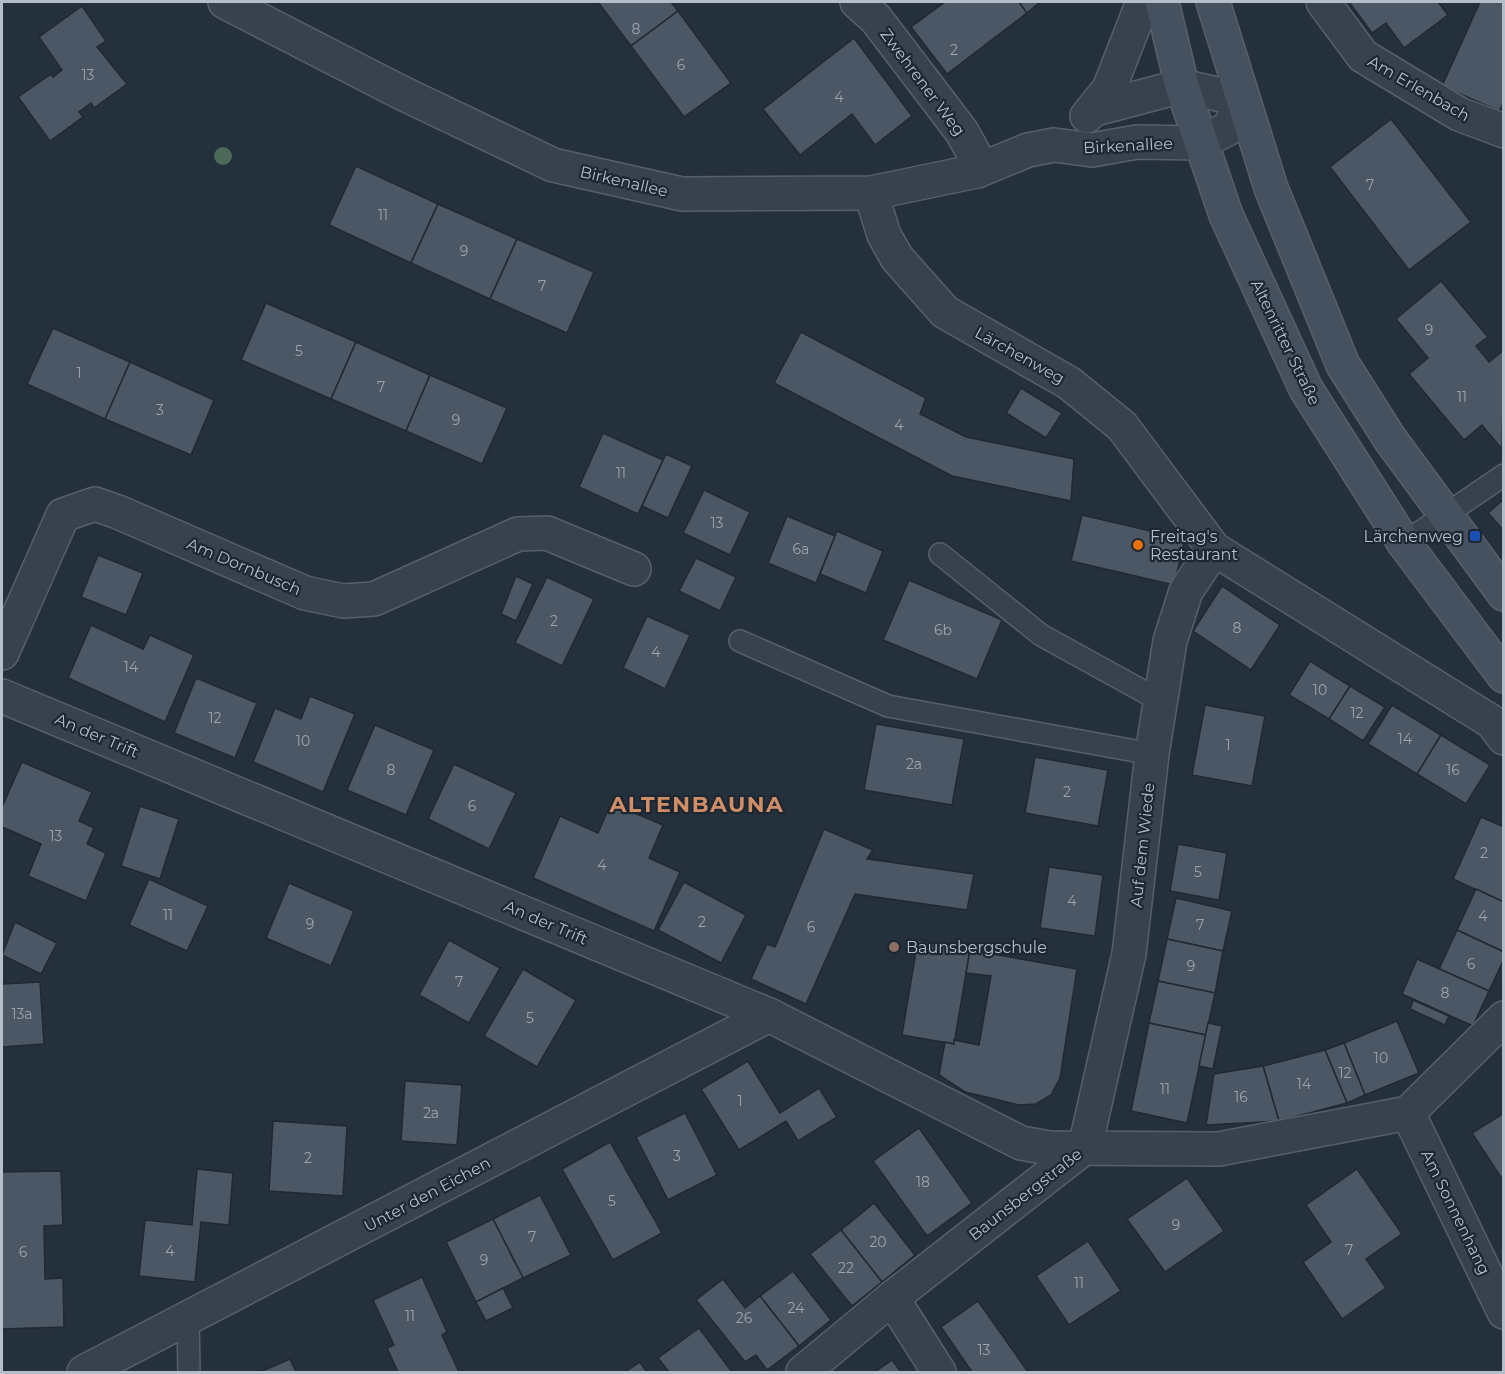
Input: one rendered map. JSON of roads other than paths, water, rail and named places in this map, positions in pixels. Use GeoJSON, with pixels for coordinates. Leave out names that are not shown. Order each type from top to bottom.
{"type":"FeatureCollection","features":[{"type":"Feature","properties":{"kind":"main road","name":"Altenritter Straße"},"geometry":{"type":"LineString","coordinates":[[1162,2],[1182,86],[1226,215],[1306,389],[1404,543],[1503,676]]}},
{"type":"Feature","properties":{"kind":"main road"},"geometry":{"type":"LineString","coordinates":[[1213,2],[1271,188],[1343,365],[1390,440],[1503,594]]}},
{"type":"Feature","properties":{"kind":"street","name":"Birkenallee"},"geometry":{"type":"LineString","coordinates":[[225,2],[400,92],[554,165],[682,194],[871,193],[977,171],[1028,150],[1054,146],[1092,150],[1137,142],[1200,143],[1229,128],[1243,99],[1182,86],[1095,109]]}},
{"type":"Feature","properties":{"kind":"street","name":"Zwehrener Weg"},"geometry":{"type":"LineString","coordinates":[[857,2],[876,19],[962,132],[973,152],[977,171]]}},
{"type":"Feature","properties":{"kind":"street","name":"Birkenallee"},"geometry":{"type":"LineString","coordinates":[[1054,146],[1095,109],[1109,89],[1143,2]]}},
{"type":"Feature","properties":{"kind":"street","name":"Am Erlenbach"},"geometry":{"type":"LineString","coordinates":[[1323,2],[1363,56],[1459,114],[1503,131]]}},
{"type":"Feature","properties":{"kind":"street","name":"Lärchenweg"},"geometry":{"type":"LineString","coordinates":[[871,193],[884,235],[897,258],[945,312],[1069,383],[1122,426],[1214,549],[1492,722],[1503,738]]}},
{"type":"Feature","properties":{"kind":"street","name":"Am Dornbusch"},"geometry":{"type":"LineString","coordinates":[[2,653],[63,515],[95,504],[305,593],[343,601],[374,599],[518,534],[547,533],[634,568]]}},
{"type":"Feature","properties":{"kind":"street","name":"Auf dem Wiede"},"geometry":{"type":"LineString","coordinates":[[1085,1148],[1130,954],[1152,754],[1170,641],[1186,591],[1214,549]]}},
{"type":"Feature","properties":{"kind":"street","name":"An der Trift"},"geometry":{"type":"LineString","coordinates":[[2,696],[769,1015],[1021,1143],[1049,1148],[1085,1148]]}},
{"type":"Feature","properties":{"kind":"street","name":"Unter den Eichen"},"geometry":{"type":"LineString","coordinates":[[84,1372],[769,1015]]}},
{"type":"Feature","properties":{"kind":"street"},"geometry":{"type":"LineString","coordinates":[[1408,1113],[1503,1018]]}},
{"type":"Feature","properties":{"kind":"street","name":"Baunsbergstraße"},"geometry":{"type":"LineString","coordinates":[[803,1372],[892,1298],[1085,1148],[1219,1149],[1408,1113]]}},
{"type":"Feature","properties":{"kind":"street","name":"Am Sonnenhang"},"geometry":{"type":"LineString","coordinates":[[1408,1113],[1503,1312]]}},
{"type":"Feature","properties":{"kind":"street"},"geometry":{"type":"LineString","coordinates":[[892,1298],[939,1372]]}},
{"type":"Feature","properties":{"kind":"lane"},"geometry":{"type":"LineString","coordinates":[[1404,543],[1503,475]]}},
{"type":"Feature","properties":{"kind":"lane"},"geometry":{"type":"LineString","coordinates":[[940,554],[1041,635],[1160,700]]}},
{"type":"Feature","properties":{"kind":"lane"},"geometry":{"type":"LineString","coordinates":[[741,641],[888,706],[1152,754]]}},
{"type":"Feature","properties":{"kind":"lane"},"geometry":{"type":"LineString","coordinates":[[188,1318],[189,1372]]}},
{"type":"Feature","properties":{"kind":"place","name":"Lärchenweg"},"geometry":{"type":"Point","coordinates":[1475,536]}},
{"type":"Feature","properties":{"kind":"place","name":"Freitag's Restaurant"},"geometry":{"type":"Point","coordinates":[1138,545]}},
{"type":"Feature","properties":{"kind":"place","name":"Baunsbergschule"},"geometry":{"type":"Point","coordinates":[894,947]}},
{"type":"Feature","properties":{"kind":"district","name":"ALTENBAUNA"},"geometry":{"type":"Point","coordinates":[697,804]}}]}
